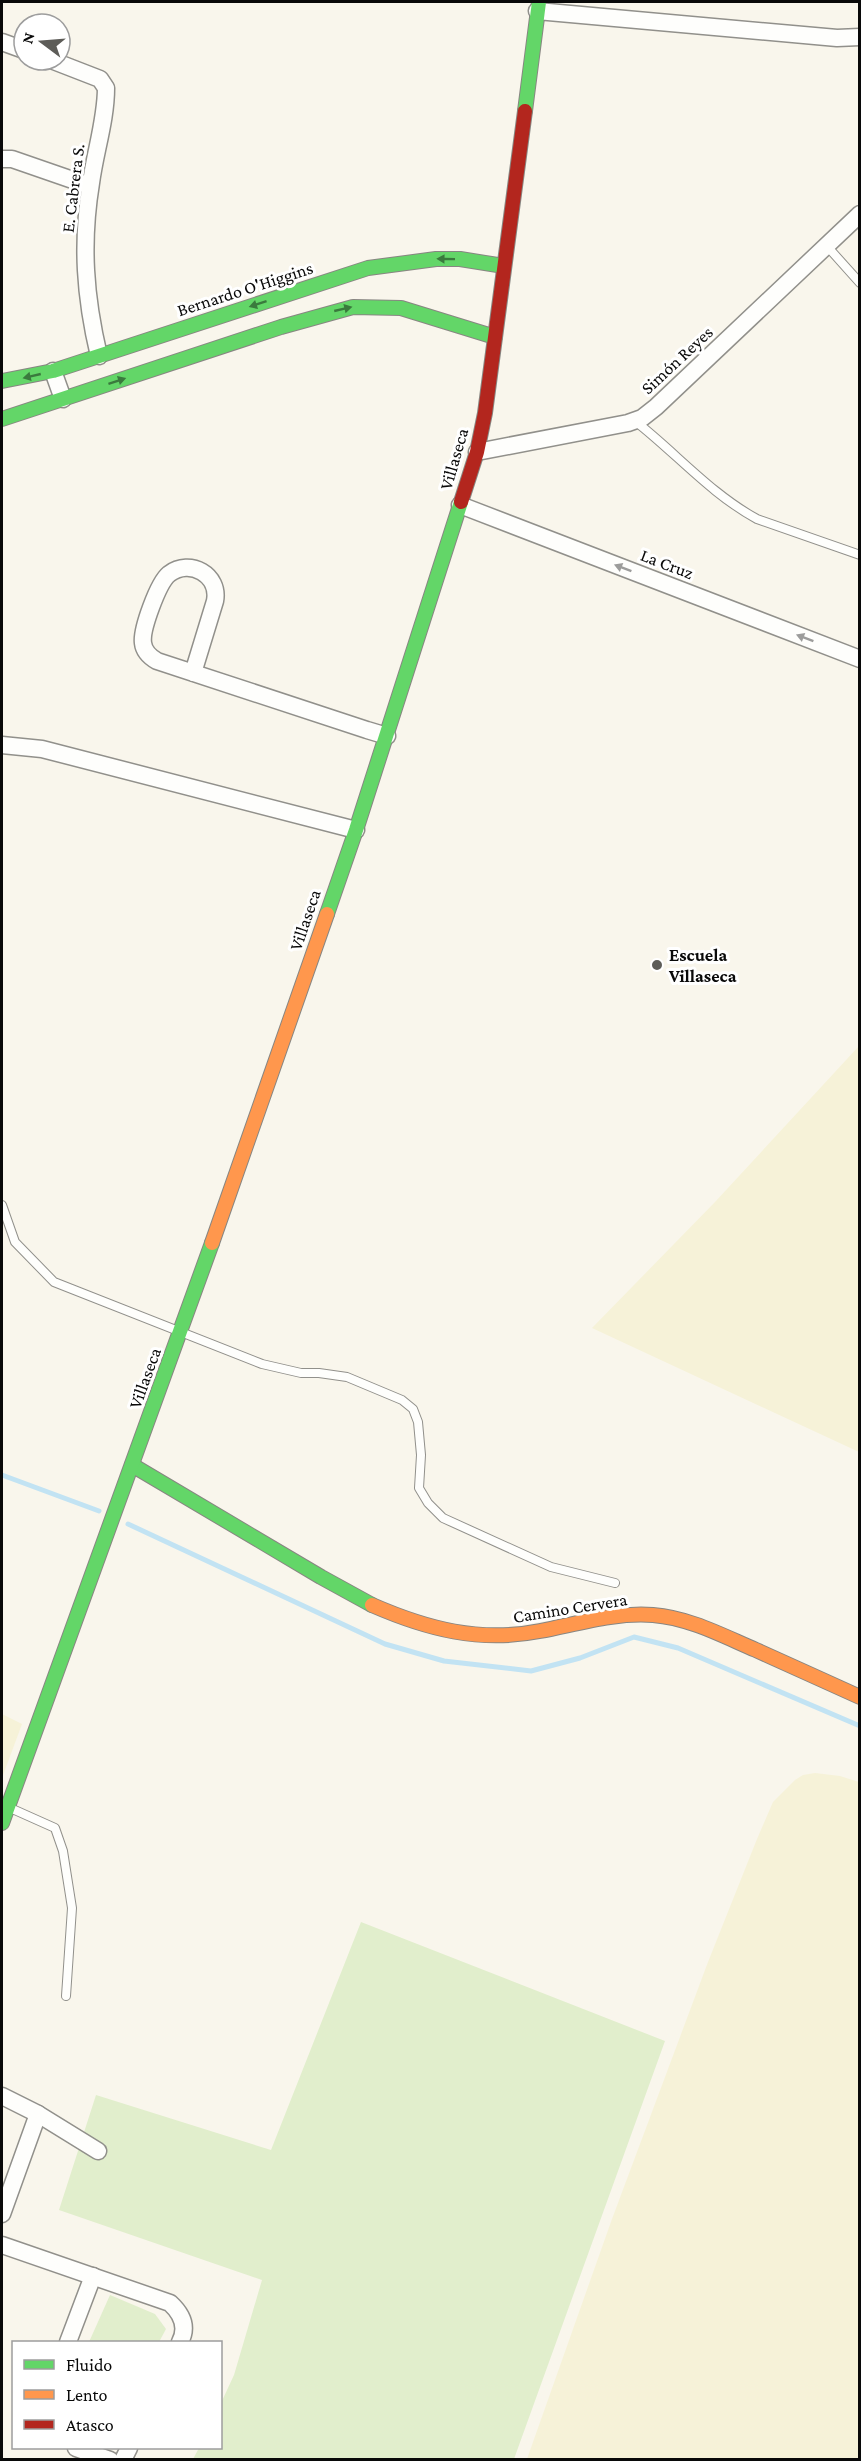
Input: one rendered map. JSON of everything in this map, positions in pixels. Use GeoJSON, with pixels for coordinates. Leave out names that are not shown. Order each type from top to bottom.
{"type":"FeatureCollection","features":[{"type":"Feature","properties":{"kind":"main road","name":"Villaseca"},"geometry":{"type":"LineString","coordinates":[[2,1823],[181,1332],[356,830],[477,452],[485,413],[538,6]]}},
{"type":"Feature","properties":{"kind":"main road","name":"Bernardo O'Higgins"},"geometry":{"type":"LineString","coordinates":[[2,381],[53,371],[368,268],[436,259],[460,259],[504,266]]}},
{"type":"Feature","properties":{"kind":"main road"},"geometry":{"type":"LineString","coordinates":[[2,419],[281,327],[353,307],[401,308],[495,337]]}},
{"type":"Feature","properties":{"kind":"main road","name":"Camino Cervera"},"geometry":{"type":"LineString","coordinates":[[132,1465],[350,1593],[421,1624],[459,1634],[497,1637],[537,1633],[624,1616],[673,1617],[700,1626],[860,1697]]}},
{"type":"Feature","properties":{"kind":"street"},"geometry":{"type":"LineString","coordinates":[[538,6],[837,38],[860,37]]}},
{"type":"Feature","properties":{"kind":"street","name":"E. Cabrera S."},"geometry":{"type":"LineString","coordinates":[[72,68],[100,79],[106,88],[90,186],[86,228],[86,289],[99,356]]}},
{"type":"Feature","properties":{"kind":"street"},"geometry":{"type":"LineString","coordinates":[[2,159],[12,159],[90,186]]}},
{"type":"Feature","properties":{"kind":"street","name":"Simón Reyes"},"geometry":{"type":"LineString","coordinates":[[477,452],[599,430],[635,421],[656,407],[860,214]]}},
{"type":"Feature","properties":{"kind":"street"},"geometry":{"type":"LineString","coordinates":[[53,371],[63,399]]}},
{"type":"Feature","properties":{"kind":"street","name":"La Cruz"},"geometry":{"type":"LineString","coordinates":[[460,505],[860,660]]}},
{"type":"Feature","properties":{"kind":"street"},"geometry":{"type":"LineString","coordinates":[[193,673],[216,595],[214,584],[208,575],[189,568],[175,571],[164,579],[157,591],[143,641],[145,651],[152,658],[193,673],[387,736]]}},
{"type":"Feature","properties":{"kind":"street"},"geometry":{"type":"LineString","coordinates":[[2,745],[42,749],[356,830]]}},
{"type":"Feature","properties":{"kind":"street"},"geometry":{"type":"LineString","coordinates":[[2,2096],[38,2114],[98,2151]]}},
{"type":"Feature","properties":{"kind":"street"},"geometry":{"type":"LineString","coordinates":[[2,2214],[38,2114]]}},
{"type":"Feature","properties":{"kind":"street"},"geometry":{"type":"LineString","coordinates":[[2,2245],[170,2303],[181,2314],[184,2330],[181,2341]]}},
{"type":"Feature","properties":{"kind":"street"},"geometry":{"type":"LineString","coordinates":[[69,2341],[93,2276]]}},
{"type":"Feature","properties":{"kind":"street"},"geometry":{"type":"LineString","coordinates":[[79,2449],[110,2460]]}},
{"type":"Feature","properties":{"kind":"lane"},"geometry":{"type":"LineString","coordinates":[[826,245],[860,283]]}},
{"type":"Feature","properties":{"kind":"lane"},"geometry":{"type":"LineString","coordinates":[[635,421],[719,493],[746,513],[757,519],[860,555]]}},
{"type":"Feature","properties":{"kind":"lane"},"geometry":{"type":"LineString","coordinates":[[2,1205],[15,1242],[54,1282],[262,1364],[301,1374],[319,1373],[347,1377],[402,1400],[413,1409],[418,1422],[421,1455],[419,1488],[428,1503],[443,1518],[551,1567],[615,1583]]}},
{"type":"Feature","properties":{"kind":"lane"},"geometry":{"type":"LineString","coordinates":[[8,1807],[55,1828],[63,1851],[72,1908],[66,1996]]}},
{"type":"Feature","properties":{"kind":"shaded area"},"geometry":{"type":"Polygon","coordinates":[[[859,1046],[859,1452],[592,1328],[715,1202],[859,1046]]]}},
{"type":"Feature","properties":{"kind":"shaded area"},"geometry":{"type":"Polygon","coordinates":[[[2,1714],[22,1724],[2,1778],[2,1714]]]}},
{"type":"Feature","properties":{"kind":"shaded area"},"geometry":{"type":"Polygon","coordinates":[[[815,1773],[840,1776],[859,1782],[859,2459],[527,2459],[612,2219],[708,1962],[757,1839],[773,1802],[795,1780],[803,1775],[815,1773]]]}},
{"type":"Feature","properties":{"kind":"green space"},"geometry":{"type":"Polygon","coordinates":[[[361,1922],[665,2041],[514,2459],[193,2459],[198,2449],[222,2449],[222,2401],[234,2375],[262,2280],[59,2210],[96,2095],[271,2150],[361,1922]]]}},
{"type":"Feature","properties":{"kind":"green space"},"geometry":{"type":"Polygon","coordinates":[[[110,2295],[155,2314],[166,2329],[160,2341],[89,2341],[110,2295]]]}},
{"type":"Feature","properties":{"kind":"waterway"},"geometry":{"type":"LineString","coordinates":[[2,1475],[99,1511]]}},
{"type":"Feature","properties":{"kind":"waterway"},"geometry":{"type":"LineString","coordinates":[[128,1524],[385,1644],[444,1661],[531,1671],[580,1658],[634,1637],[678,1648],[860,1726]]}},
{"type":"Feature","properties":{"kind":"traffic: fast"},"geometry":{"type":"LineString","coordinates":[[525,111],[539,2]]}},
{"type":"Feature","properties":{"kind":"traffic: fast"},"geometry":{"type":"LineString","coordinates":[[2,381],[53,371],[368,268],[436,259],[460,259],[504,266]]}},
{"type":"Feature","properties":{"kind":"traffic: fast"},"geometry":{"type":"LineString","coordinates":[[2,419],[281,327],[353,307],[401,308],[495,337]]}},
{"type":"Feature","properties":{"kind":"traffic: fast"},"geometry":{"type":"LineString","coordinates":[[327,914],[461,502]]}},
{"type":"Feature","properties":{"kind":"traffic: fast"},"geometry":{"type":"LineString","coordinates":[[2,1823],[212,1243]]}},
{"type":"Feature","properties":{"kind":"traffic: fast"},"geometry":{"type":"LineString","coordinates":[[132,1465],[372,1605]]}},
{"type":"Feature","properties":{"kind":"traffic: slow"},"geometry":{"type":"LineString","coordinates":[[212,1243],[327,914]]}},
{"type":"Feature","properties":{"kind":"traffic: slow"},"geometry":{"type":"LineString","coordinates":[[372,1605],[413,1621],[454,1632],[496,1635],[540,1631],[625,1615],[667,1617],[719,1634],[860,1697]]}},
{"type":"Feature","properties":{"kind":"traffic: jam"},"geometry":{"type":"LineString","coordinates":[[461,502],[477,452],[485,413],[525,111]]}},
{"type":"Feature","properties":{"kind":"place","name":"Escuela Villaseca"},"geometry":{"type":"Point","coordinates":[657,965]}}]}
